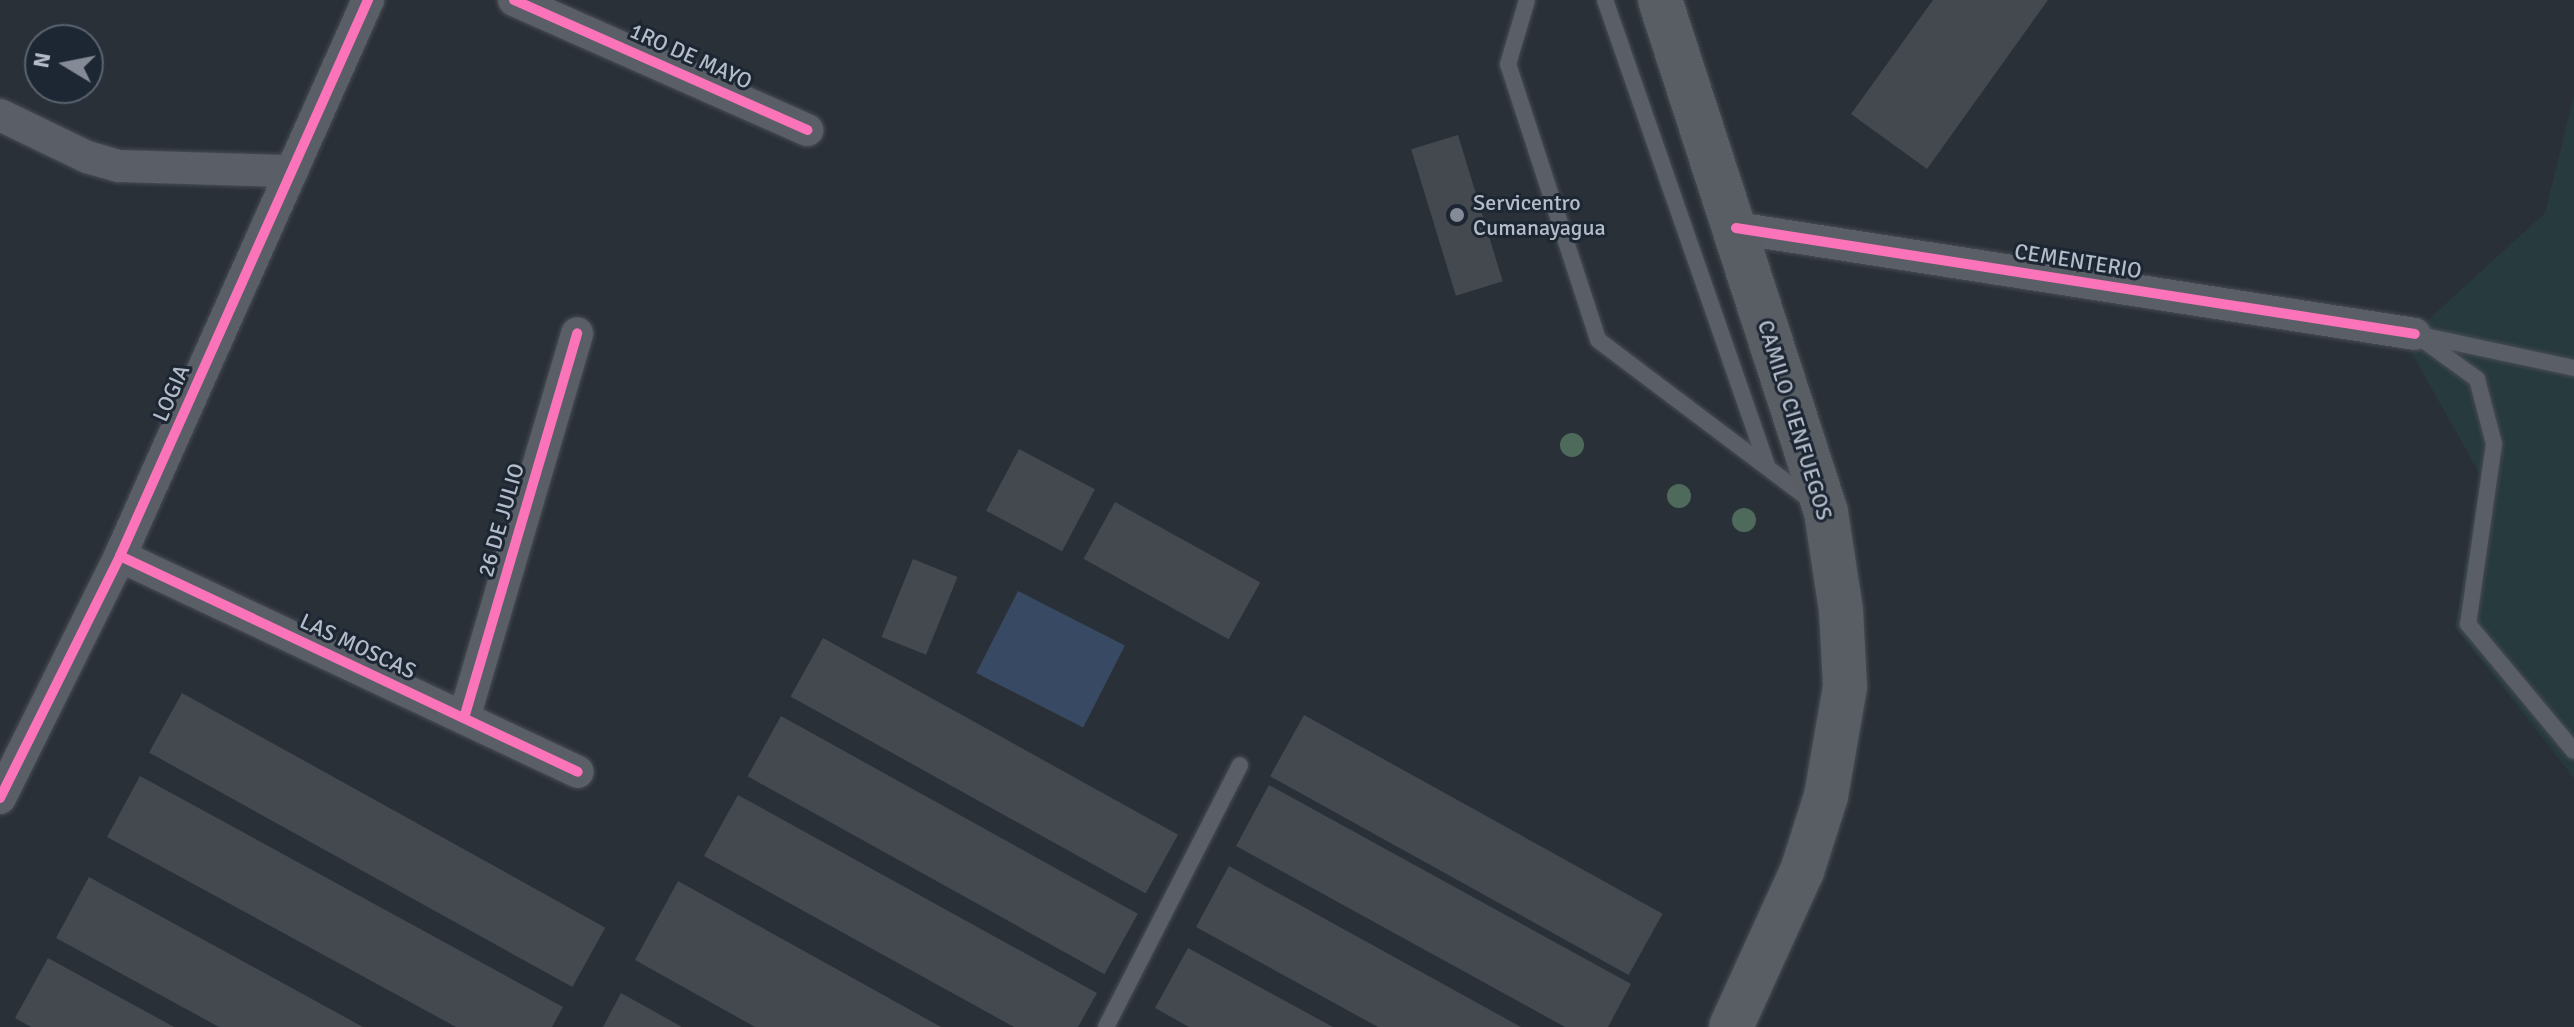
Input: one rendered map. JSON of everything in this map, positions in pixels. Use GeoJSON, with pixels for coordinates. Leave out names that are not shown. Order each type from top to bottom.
{"type":"FeatureCollection","features":[{"type":"Feature","properties":{"kind":"main road","name":"CAMILO CIENFUEGOS"},"geometry":{"type":"LineString","coordinates":[[1660,0],[1826,512],[1841,610],[1845,687],[1826,796],[1802,871],[1731,1027]]}},
{"type":"Feature","properties":{"kind":"street","name":"LOGIA"},"geometry":{"type":"LineString","coordinates":[[0,798],[120,556],[368,0]]}},
{"type":"Feature","properties":{"kind":"street","name":"1RO DE MAYO"},"geometry":{"type":"LineString","coordinates":[[514,0],[807,130]]}},
{"type":"Feature","properties":{"kind":"street"},"geometry":{"type":"LineString","coordinates":[[0,115],[87,157],[119,166],[292,171]]}},
{"type":"Feature","properties":{"kind":"street","name":"CEMENTERIO"},"geometry":{"type":"LineString","coordinates":[[1736,228],[2415,334]]}},
{"type":"Feature","properties":{"kind":"street","name":"26 DE JULIO"},"geometry":{"type":"LineString","coordinates":[[464,718],[577,333]]}},
{"type":"Feature","properties":{"kind":"street","name":"LAS MOSCAS"},"geometry":{"type":"LineString","coordinates":[[120,556],[578,772]]}},
{"type":"Feature","properties":{"kind":"lane"},"geometry":{"type":"LineString","coordinates":[[1527,0],[1508,64],[1598,340],[1826,512]]}},
{"type":"Feature","properties":{"kind":"lane"},"geometry":{"type":"LineString","coordinates":[[1605,0],[1767,468]]}},
{"type":"Feature","properties":{"kind":"lane"},"geometry":{"type":"LineString","coordinates":[[2415,334],[2574,368]]}},
{"type":"Feature","properties":{"kind":"lane"},"geometry":{"type":"LineString","coordinates":[[2415,334],[2477,379],[2494,444],[2468,624],[2574,751]]}},
{"type":"Feature","properties":{"kind":"lane"},"geometry":{"type":"LineString","coordinates":[[1106,1027],[1240,765]]}},
{"type":"Feature","properties":{"kind":"green space"},"geometry":{"type":"Polygon","coordinates":[[[2574,95],[2574,778],[2455,627],[2481,476],[2405,341],[2545,213],[2574,95]]]}},
{"type":"Feature","properties":{"kind":"water"},"geometry":{"type":"Polygon","coordinates":[[[1018,591],[1125,645],[1083,727],[976,673],[1018,591]]]}},
{"type":"Feature","properties":{"kind":"building"},"geometry":{"type":"Polygon","coordinates":[[[1933,0],[2048,0],[1927,169],[1851,114],[1933,0]]]}},
{"type":"Feature","properties":{"kind":"building","name":"Servicentro Cumanayagua"},"geometry":{"type":"Polygon","coordinates":[[[1458,135],[1503,281],[1456,296],[1411,149],[1458,135]]]}},
{"type":"Feature","properties":{"kind":"building"},"geometry":{"type":"Polygon","coordinates":[[[1019,449],[1095,489],[1062,551],[986,511],[1019,449]]]}},
{"type":"Feature","properties":{"kind":"building"},"geometry":{"type":"Polygon","coordinates":[[[1115,502],[1260,582],[1229,639],[1083,559],[1115,502]]]}},
{"type":"Feature","properties":{"kind":"building"},"geometry":{"type":"Polygon","coordinates":[[[913,559],[958,577],[926,655],[882,637],[913,559]]]}},
{"type":"Feature","properties":{"kind":"building"},"geometry":{"type":"Polygon","coordinates":[[[823,638],[1178,835],[1146,893],[791,697],[823,638]]]}},
{"type":"Feature","properties":{"kind":"building"},"geometry":{"type":"Polygon","coordinates":[[[182,693],[605,928],[572,987],[149,752],[182,693]]]}},
{"type":"Feature","properties":{"kind":"building"},"geometry":{"type":"Polygon","coordinates":[[[1304,715],[1663,914],[1629,975],[1270,776],[1304,715]]]}},
{"type":"Feature","properties":{"kind":"building"},"geometry":{"type":"Polygon","coordinates":[[[781,716],[1138,914],[1104,974],[748,776],[781,716]]]}},
{"type":"Feature","properties":{"kind":"building"},"geometry":{"type":"Polygon","coordinates":[[[140,776],[563,1007],[552,1027],[456,1027],[107,837],[140,776]]]}},
{"type":"Feature","properties":{"kind":"building"},"geometry":{"type":"Polygon","coordinates":[[[1269,785],[1631,984],[1608,1027],[1565,1027],[1236,846],[1269,785]]]}},
{"type":"Feature","properties":{"kind":"building"},"geometry":{"type":"Polygon","coordinates":[[[738,795],[1097,993],[1078,1027],[1014,1027],[704,856],[738,795]]]}},
{"type":"Feature","properties":{"kind":"building"},"geometry":{"type":"Polygon","coordinates":[[[1229,866],[1521,1027],[1378,1027],[1196,927],[1229,866]]]}},
{"type":"Feature","properties":{"kind":"building"},"geometry":{"type":"Polygon","coordinates":[[[89,877],[363,1027],[219,1027],[56,938],[89,877]]]}},
{"type":"Feature","properties":{"kind":"building"},"geometry":{"type":"Polygon","coordinates":[[[678,881],[941,1027],[755,1027],[635,960],[678,881]]]}},
{"type":"Feature","properties":{"kind":"building"},"geometry":{"type":"Polygon","coordinates":[[[1188,948],[1333,1027],[1189,1027],[1155,1008],[1188,948]]]}},
{"type":"Feature","properties":{"kind":"building"},"geometry":{"type":"Polygon","coordinates":[[[48,958],[174,1027],[31,1027],[15,1018],[48,958]]]}},
{"type":"Feature","properties":{"kind":"building"},"geometry":{"type":"Polygon","coordinates":[[[621,993],[682,1027],[603,1027],[621,993]]]}},
{"type":"Feature","properties":{"kind":"cycle path"},"geometry":{"type":"LineString","coordinates":[[0,798],[120,556],[368,0]]}},
{"type":"Feature","properties":{"kind":"cycle path"},"geometry":{"type":"LineString","coordinates":[[514,0],[807,130]]}},
{"type":"Feature","properties":{"kind":"cycle path"},"geometry":{"type":"LineString","coordinates":[[1736,228],[2415,334]]}},
{"type":"Feature","properties":{"kind":"cycle path"},"geometry":{"type":"LineString","coordinates":[[464,718],[577,333]]}},
{"type":"Feature","properties":{"kind":"cycle path"},"geometry":{"type":"LineString","coordinates":[[120,556],[578,772]]}},
{"type":"Feature","properties":{"kind":"place","name":"Servicentro Cumanayagua"},"geometry":{"type":"Point","coordinates":[1457,215]}}]}
